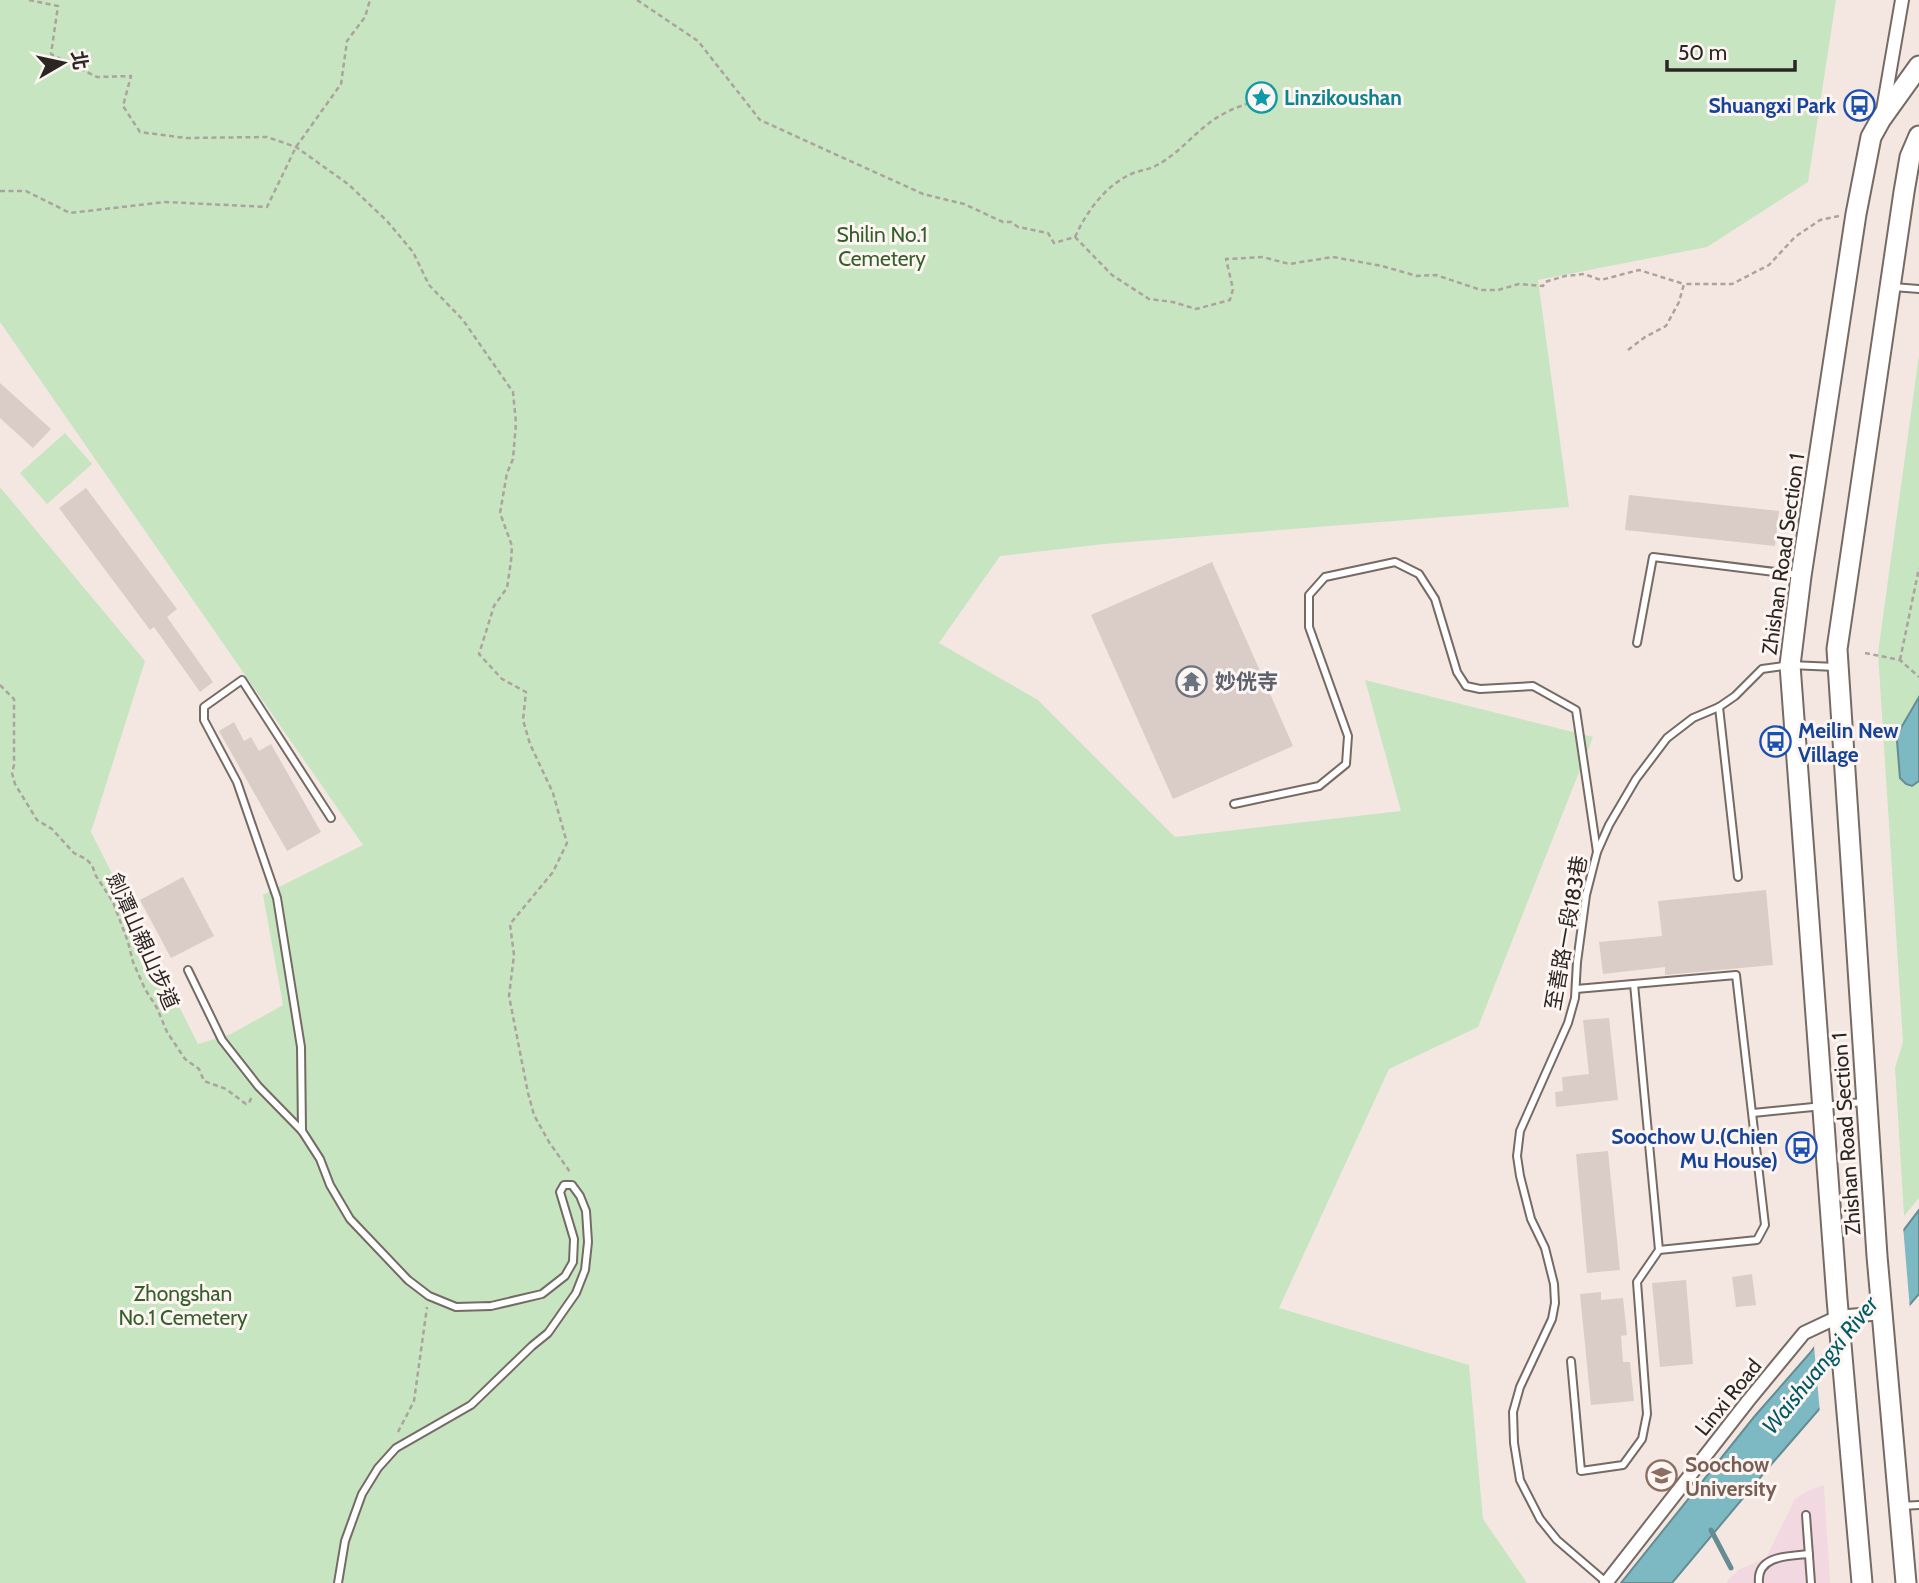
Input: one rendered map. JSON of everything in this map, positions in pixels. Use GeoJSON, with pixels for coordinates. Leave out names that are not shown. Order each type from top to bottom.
{"type":"FeatureCollection","features":[{"type":"Feature","properties":{"kind":"main road","name":"Zhishan Road Section 1"},"geometry":{"type":"LineString","coordinates":[[1862,1583],[1838,1317],[1790,665],[1856,214],[1871,137],[1919,66]]}},
{"type":"Feature","properties":{"kind":"main road","name":"Zhishan Road Section 1"},"geometry":{"type":"LineString","coordinates":[[1906,1583],[1877,1256],[1838,649],[1890,287],[1913,172],[1910,158],[1919,135]]}},
{"type":"Feature","properties":{"kind":"street"},"geometry":{"type":"LineString","coordinates":[[1881,119],[1902,0]]}},
{"type":"Feature","properties":{"kind":"street","name":"Linxi Road"},"geometry":{"type":"LineString","coordinates":[[1606,1583],[1804,1333],[1838,1317],[1882,1313]]}},
{"type":"Feature","properties":{"kind":"lane"},"geometry":{"type":"LineString","coordinates":[[1890,287],[1919,289]]}},
{"type":"Feature","properties":{"kind":"lane"},"geometry":{"type":"LineString","coordinates":[[1637,643],[1653,557],[1801,576]]}},
{"type":"Feature","properties":{"kind":"lane"},"geometry":{"type":"LineString","coordinates":[[1234,804],[1319,786],[1346,764],[1348,736],[1309,626],[1310,595],[1325,577],[1395,562],[1419,573],[1435,599],[1457,672],[1466,686],[1480,689],[1532,686],[1576,710],[1597,852]]}},
{"type":"Feature","properties":{"kind":"lane","name":"至善路一段183巷"},"geometry":{"type":"LineString","coordinates":[[1606,1583],[1557,1540],[1539,1519],[1520,1480],[1514,1443],[1513,1412],[1520,1387],[1552,1319],[1555,1303],[1554,1283],[1545,1248],[1531,1219],[1520,1177],[1517,1156],[1520,1130],[1568,1023],[1576,989],[1586,895],[1597,852],[1609,825],[1636,779],[1667,738],[1693,718],[1719,707],[1735,696],[1762,668],[1790,665],[1838,667]]}},
{"type":"Feature","properties":{"kind":"lane"},"geometry":{"type":"LineString","coordinates":[[302,1131],[301,1047],[277,898],[237,782],[204,720],[204,707],[242,680],[331,818]]}},
{"type":"Feature","properties":{"kind":"lane"},"geometry":{"type":"LineString","coordinates":[[1719,707],[1738,877]]}},
{"type":"Feature","properties":{"kind":"lane"},"geometry":{"type":"LineString","coordinates":[[187,970],[222,1040],[258,1086],[302,1131],[320,1158],[330,1185],[350,1219],[408,1280],[429,1296],[456,1307],[491,1306],[542,1294],[565,1276],[573,1262],[574,1239],[560,1192],[564,1185],[572,1185],[586,1211],[588,1242],[585,1270],[576,1293],[548,1333],[471,1405],[396,1448],[378,1468],[362,1494],[345,1541],[338,1583]]}},
{"type":"Feature","properties":{"kind":"lane"},"geometry":{"type":"LineString","coordinates":[[1576,989],[1737,975],[1765,1225],[1756,1240],[1659,1250]]}},
{"type":"Feature","properties":{"kind":"lane"},"geometry":{"type":"LineString","coordinates":[[1571,1361],[1581,1471],[1623,1465],[1642,1439],[1647,1414],[1637,1282],[1659,1250],[1634,984]]}},
{"type":"Feature","properties":{"kind":"lane"},"geometry":{"type":"LineString","coordinates":[[1753,1113],[1867,1102]]}},
{"type":"Feature","properties":{"kind":"lane"},"geometry":{"type":"LineString","coordinates":[[1899,1506],[1919,1505]]}},
{"type":"Feature","properties":{"kind":"lane"},"geometry":{"type":"LineString","coordinates":[[1806,1515],[1811,1583]]}},
{"type":"Feature","properties":{"kind":"lane"},"geometry":{"type":"LineString","coordinates":[[1759,1583],[1758,1574],[1770,1561],[1810,1554]]}},
{"type":"Feature","properties":{"kind":"path"},"geometry":{"type":"LineString","coordinates":[[29,0],[58,6],[51,54],[97,77],[131,76],[122,106],[140,132],[186,138],[267,137],[296,147],[348,184],[387,221],[414,252],[429,285],[463,320],[513,393],[516,423],[513,459],[507,473],[500,513],[512,545],[511,561],[507,588],[494,606],[479,654],[502,679],[526,692],[523,720],[530,744],[554,793],[567,843],[553,872],[510,925],[514,955],[509,996],[534,1115],[549,1142],[573,1175],[572,1185]]}},
{"type":"Feature","properties":{"kind":"path"},"geometry":{"type":"LineString","coordinates":[[0,191],[26,191],[70,213],[165,202],[267,207],[296,147],[341,84],[347,41],[365,17],[370,0]]}},
{"type":"Feature","properties":{"kind":"path"},"geometry":{"type":"LineString","coordinates":[[637,0],[698,41],[760,120],[923,194],[964,204],[1018,227],[1048,233],[1054,243],[1075,237],[1084,217],[1118,180],[1155,167],[1226,112],[1252,104],[1264,95]]}},
{"type":"Feature","properties":{"kind":"path"},"geometry":{"type":"LineString","coordinates":[[1075,237],[1112,275],[1149,299],[1196,309],[1230,300],[1233,289],[1226,258],[1263,257],[1289,264],[1333,257],[1417,276],[1436,275],[1480,289],[1498,290],[1519,284],[1543,286],[1545,282],[1565,276],[1584,274],[1601,280],[1639,270],[1684,284],[1732,284],[1769,265],[1795,237],[1820,220],[1856,214]]}},
{"type":"Feature","properties":{"kind":"path"},"geometry":{"type":"LineString","coordinates":[[1628,350],[1666,326],[1679,302],[1684,284]]}},
{"type":"Feature","properties":{"kind":"path"},"geometry":{"type":"LineString","coordinates":[[1900,660],[1919,568]]}},
{"type":"Feature","properties":{"kind":"path"},"geometry":{"type":"LineString","coordinates":[[1865,653],[1900,660],[1919,677]]}},
{"type":"Feature","properties":{"kind":"path","name":"劍潭山親山步道"},"geometry":{"type":"LineString","coordinates":[[0,685],[14,699],[12,773],[15,784],[37,820],[52,830],[74,853],[92,865],[96,877],[113,902],[133,962],[167,1032],[185,1059],[199,1069],[204,1081],[226,1089],[246,1104],[258,1086]]}},
{"type":"Feature","properties":{"kind":"path"},"geometry":{"type":"LineString","coordinates":[[396,1448],[393,1441],[414,1401],[429,1296]]}},
{"type":"Feature","properties":{"kind":"shaded area"},"geometry":{"type":"Polygon","coordinates":[[[1824,1485],[1830,1583],[1726,1583],[1738,1570],[1766,1558],[1795,1499],[1824,1485]]]}},
{"type":"Feature","properties":{"kind":"green space"},"geometry":{"type":"Polygon","coordinates":[[[0,0],[1836,0],[1808,182],[1707,247],[1538,280],[1569,507],[1104,544],[1000,556],[939,643],[1038,700],[1175,837],[1401,811],[1365,680],[1593,737],[1478,1027],[1389,1069],[1279,1308],[1469,1365],[1483,1519],[1527,1583],[0,1583],[0,487],[145,661],[91,832],[198,1044],[231,1034],[283,1005],[263,895],[363,845],[0,322],[0,0]]]}},
{"type":"Feature","properties":{"kind":"green space"},"geometry":{"type":"Polygon","coordinates":[[[1919,355],[1919,1198],[1904,1216],[1895,1068],[1903,1042],[1878,653],[1919,355]]]}},
{"type":"Feature","properties":{"kind":"green space"},"geometry":{"type":"Polygon","coordinates":[[[65,433],[92,464],[47,504],[20,473],[65,433]]]}},
{"type":"Feature","properties":{"kind":"water"},"geometry":{"type":"Polygon","coordinates":[[[1919,697],[1919,781],[1912,786],[1900,778],[1897,741],[1898,733],[1919,697]]]}},
{"type":"Feature","properties":{"kind":"water","name":"Waishuangxi River"},"geometry":{"type":"Polygon","coordinates":[[[1919,1210],[1919,1294],[1672,1583],[1621,1583],[1754,1417],[1810,1353],[1919,1210]]]}},
{"type":"Feature","properties":{"kind":"pier"},"geometry":{"type":"Polygon","coordinates":[[[1903,1226],[1910,1310],[1820,1413],[1814,1346],[1903,1226]]]}},
{"type":"Feature","properties":{"kind":"building"},"geometry":{"type":"Polygon","coordinates":[[[0,383],[51,429],[33,448],[0,418],[0,383]]]}},
{"type":"Feature","properties":{"kind":"building"},"geometry":{"type":"Polygon","coordinates":[[[86,488],[177,609],[167,617],[213,682],[200,692],[154,627],[150,630],[59,508],[86,488]]]}},
{"type":"Feature","properties":{"kind":"building"},"geometry":{"type":"Polygon","coordinates":[[[1629,495],[1779,511],[1775,546],[1625,530],[1629,495]]]}},
{"type":"Feature","properties":{"kind":"building","name":"妙侊寺"},"geometry":{"type":"Polygon","coordinates":[[[1212,562],[1293,746],[1173,799],[1091,615],[1212,562]]]}},
{"type":"Feature","properties":{"kind":"building"},"geometry":{"type":"Polygon","coordinates":[[[234,722],[244,741],[251,737],[259,751],[271,744],[321,832],[287,851],[219,731],[234,722]]]}},
{"type":"Feature","properties":{"kind":"building"},"geometry":{"type":"Polygon","coordinates":[[[183,877],[214,936],[171,958],[140,900],[183,877]]]}},
{"type":"Feature","properties":{"kind":"building"},"geometry":{"type":"Polygon","coordinates":[[[1766,890],[1773,965],[1665,975],[1665,967],[1603,974],[1599,942],[1662,936],[1658,901],[1766,890]]]}},
{"type":"Feature","properties":{"kind":"building"},"geometry":{"type":"Polygon","coordinates":[[[1609,1018],[1618,1100],[1556,1107],[1555,1092],[1563,1091],[1562,1077],[1589,1074],[1583,1020],[1609,1018]]]}},
{"type":"Feature","properties":{"kind":"building"},"geometry":{"type":"Polygon","coordinates":[[[1608,1151],[1620,1270],[1587,1273],[1576,1154],[1608,1151]]]}},
{"type":"Feature","properties":{"kind":"building"},"geometry":{"type":"Polygon","coordinates":[[[1752,1274],[1756,1305],[1736,1307],[1732,1277],[1752,1274]]]}},
{"type":"Feature","properties":{"kind":"building"},"geometry":{"type":"Polygon","coordinates":[[[1686,1280],[1693,1364],[1660,1367],[1652,1283],[1686,1280]]]}},
{"type":"Feature","properties":{"kind":"building"},"geometry":{"type":"Polygon","coordinates":[[[1601,1292],[1601,1300],[1623,1298],[1627,1335],[1621,1336],[1623,1362],[1630,1362],[1634,1401],[1591,1405],[1580,1294],[1601,1292]]]}},
{"type":"Feature","properties":{"kind":"waterway"},"geometry":{"type":"LineString","coordinates":[[1711,1530],[1731,1568]]}},
{"type":"Feature","properties":{"kind":"place","name":"Linzikoushan"},"geometry":{"type":"Point","coordinates":[1261,97]}},
{"type":"Feature","properties":{"kind":"place","name":"Shuangxi Park"},"geometry":{"type":"Point","coordinates":[1859,105]}},
{"type":"Feature","properties":{"kind":"place","name":"妙侊寺"},"geometry":{"type":"Point","coordinates":[1192,681]}},
{"type":"Feature","properties":{"kind":"place","name":"Meilin New Village"},"geometry":{"type":"Point","coordinates":[1775,742]}},
{"type":"Feature","properties":{"kind":"place","name":"Soochow U.(Chien Mu House)"},"geometry":{"type":"Point","coordinates":[1801,1148]}},
{"type":"Feature","properties":{"kind":"place","name":"Soochow University"},"geometry":{"type":"Point","coordinates":[1662,1476]}},
{"type":"Feature","properties":{"kind":"park label","name":"Shilin No.1 Cemetery"},"geometry":{"type":"Point","coordinates":[882,246]}},
{"type":"Feature","properties":{"kind":"park label","name":"Zhongshan No.1 Cemetery"},"geometry":{"type":"Point","coordinates":[183,1305]}}]}
